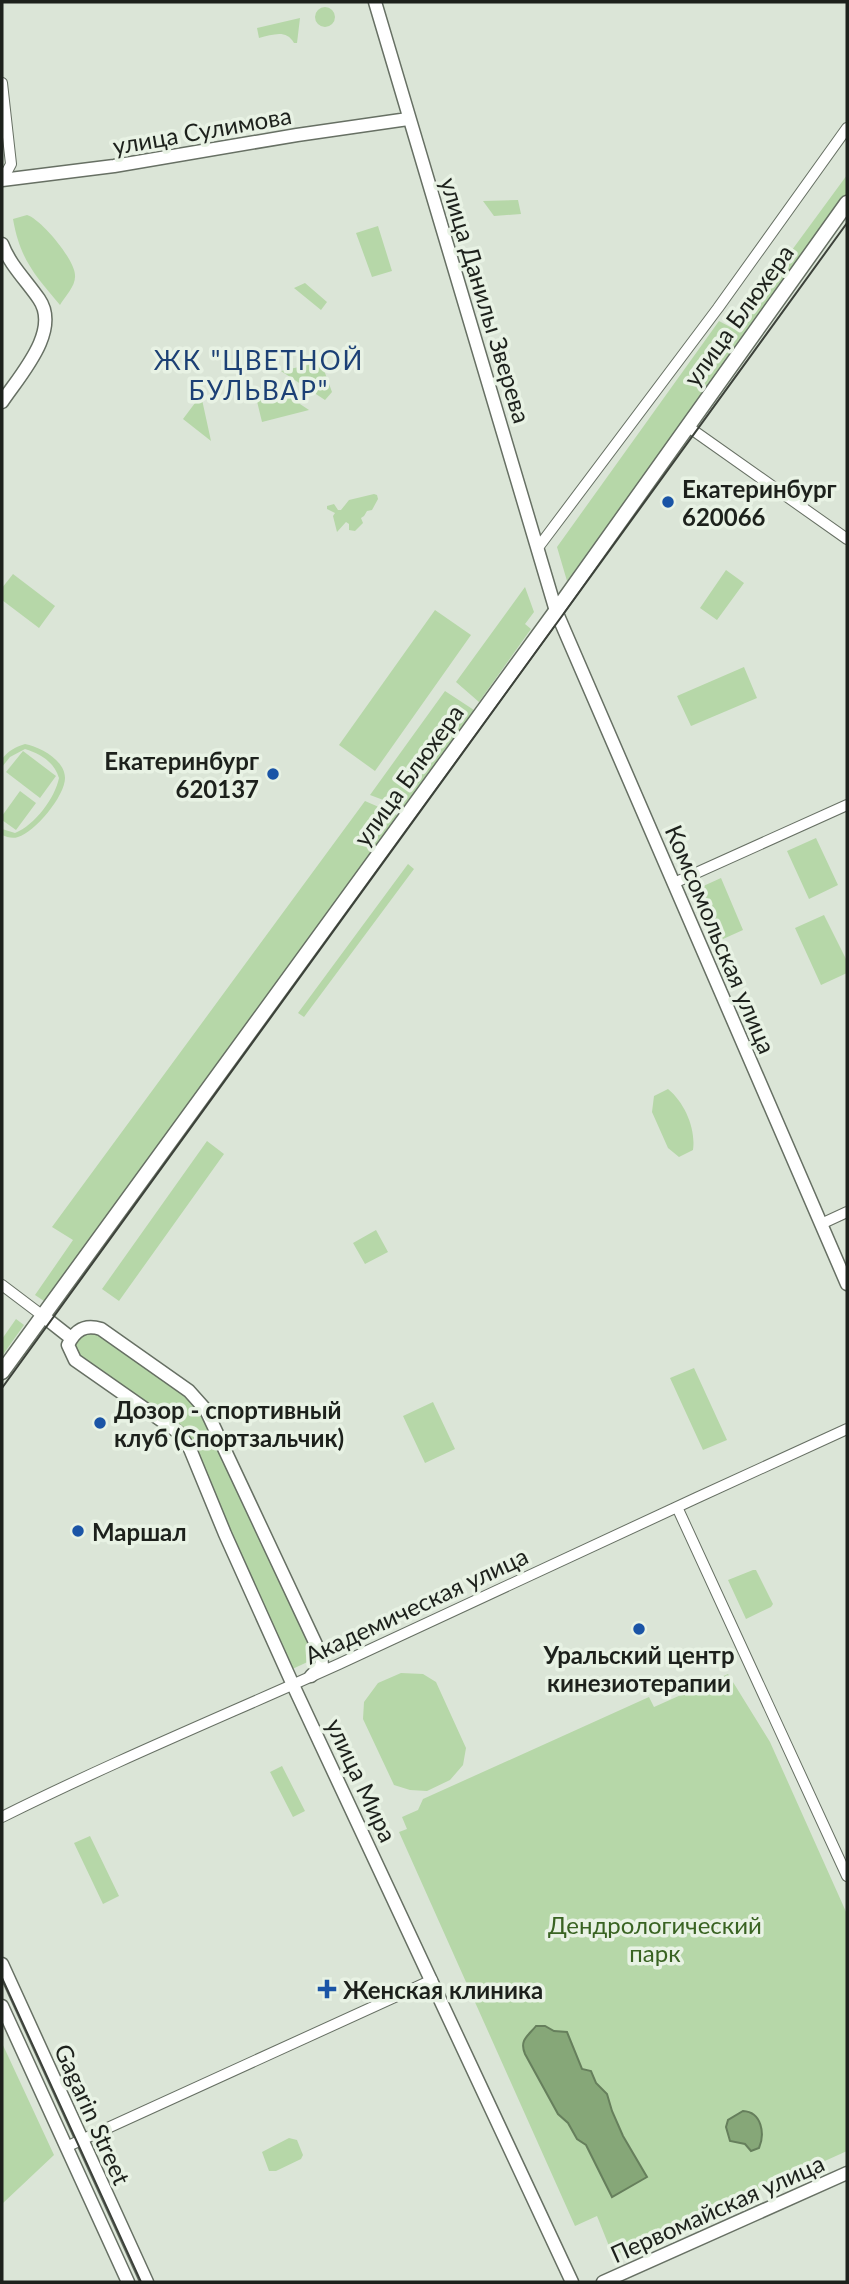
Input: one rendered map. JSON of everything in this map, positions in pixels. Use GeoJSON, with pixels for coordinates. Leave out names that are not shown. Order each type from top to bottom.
{"type":"FeatureCollection","features":[{"type":"Feature","properties":{"kind":"main road","name":"улица Данилы Зверева"},"geometry":{"type":"LineString","coordinates":[[375,2],[556,611]]}},
{"type":"Feature","properties":{"kind":"main road","name":"улица Сулимова"},"geometry":{"type":"LineString","coordinates":[[2,181],[408,119]]}},
{"type":"Feature","properties":{"kind":"main road","name":"улица Блюхера"},"geometry":{"type":"LineString","coordinates":[[2,1372],[556,611],[847,203]]}},
{"type":"Feature","properties":{"kind":"main road"},"geometry":{"type":"LineString","coordinates":[[2,244],[13,265],[40,301],[46,318],[38,347],[2,402]]}},
{"type":"Feature","properties":{"kind":"main road","name":"Комсомольская улица"},"geometry":{"type":"LineString","coordinates":[[556,611],[847,1284]]}},
{"type":"Feature","properties":{"kind":"main road","name":"улица Мира"},"geometry":{"type":"LineString","coordinates":[[43,1316],[71,1338],[68,1345],[75,1360],[166,1423],[184,1439],[293,1685],[572,2282]]}},
{"type":"Feature","properties":{"kind":"main road"},"geometry":{"type":"LineString","coordinates":[[71,1338],[85,1326],[101,1329],[189,1391],[205,1410],[321,1655],[322,1665],[311,1676]]}},
{"type":"Feature","properties":{"kind":"main road","name":"Gagarin Street"},"geometry":{"type":"LineString","coordinates":[[2,1964],[147,2282]]}},
{"type":"Feature","properties":{"kind":"main road","name":"Gagarin Street"},"geometry":{"type":"LineString","coordinates":[[2,2006],[128,2282]]}},
{"type":"Feature","properties":{"kind":"main road","name":"Первомайская улица"},"geometry":{"type":"LineString","coordinates":[[607,2281],[847,2172]]}},
{"type":"Feature","properties":{"kind":"street"},"geometry":{"type":"LineString","coordinates":[[2,83],[11,164],[2,181]]}},
{"type":"Feature","properties":{"kind":"street"},"geometry":{"type":"LineString","coordinates":[[537,548],[718,308],[847,128]]}},
{"type":"Feature","properties":{"kind":"street"},"geometry":{"type":"LineString","coordinates":[[687,426],[847,540]]}},
{"type":"Feature","properties":{"kind":"street"},"geometry":{"type":"LineString","coordinates":[[674,883],[847,804]]}},
{"type":"Feature","properties":{"kind":"street"},"geometry":{"type":"LineString","coordinates":[[821,1224],[847,1212]]}},
{"type":"Feature","properties":{"kind":"street"},"geometry":{"type":"LineString","coordinates":[[2,1285],[43,1316]]}},
{"type":"Feature","properties":{"kind":"street","name":"Академическая улица"},"geometry":{"type":"LineString","coordinates":[[2,1817],[847,1429]]}},
{"type":"Feature","properties":{"kind":"street"},"geometry":{"type":"LineString","coordinates":[[677,1507],[847,1876]]}},
{"type":"Feature","properties":{"kind":"street"},"geometry":{"type":"LineString","coordinates":[[66,2147],[432,1980]]}},
{"type":"Feature","properties":{"kind":"green space"},"geometry":{"type":"Polygon","coordinates":[[[325,7],[332,10],[335,17],[332,24],[325,27],[318,24],[315,17],[318,10],[325,7]]]}},
{"type":"Feature","properties":{"kind":"green space"},"geometry":{"type":"Polygon","coordinates":[[[300,18],[297,43],[283,34],[259,38],[257,28],[300,18]]]}},
{"type":"Feature","properties":{"kind":"green space"},"geometry":{"type":"Polygon","coordinates":[[[847,175],[847,195],[567,581],[557,547],[719,321],[734,329],[847,175]]]}},
{"type":"Feature","properties":{"kind":"green space"},"geometry":{"type":"Polygon","coordinates":[[[518,200],[521,214],[494,216],[483,201],[518,200]]]}},
{"type":"Feature","properties":{"kind":"green space"},"geometry":{"type":"Polygon","coordinates":[[[27,215],[40,224],[64,250],[74,268],[74,283],[60,305],[24,256],[13,219],[27,215]]]}},
{"type":"Feature","properties":{"kind":"green space"},"geometry":{"type":"Polygon","coordinates":[[[378,226],[392,271],[372,277],[356,233],[378,226]]]}},
{"type":"Feature","properties":{"kind":"green space"},"geometry":{"type":"Polygon","coordinates":[[[305,283],[327,302],[321,310],[294,288],[305,283]]]}},
{"type":"Feature","properties":{"kind":"green space"},"geometry":{"type":"Polygon","coordinates":[[[321,362],[332,392],[325,400],[281,371],[321,362]]]}},
{"type":"Feature","properties":{"kind":"green space"},"geometry":{"type":"Polygon","coordinates":[[[267,382],[309,410],[262,422],[255,393],[267,382]]]}},
{"type":"Feature","properties":{"kind":"green space"},"geometry":{"type":"Polygon","coordinates":[[[201,395],[211,441],[183,419],[201,395]]]}},
{"type":"Feature","properties":{"kind":"green space"},"geometry":{"type":"Polygon","coordinates":[[[374,494],[378,499],[372,510],[367,511],[361,518],[363,523],[355,531],[349,530],[349,524],[346,522],[337,532],[333,516],[335,513],[327,509],[327,506],[334,504],[341,510],[349,500],[374,494]]]}},
{"type":"Feature","properties":{"kind":"green space"},"geometry":{"type":"Polygon","coordinates":[[[726,570],[744,583],[717,620],[700,608],[726,570]]]}},
{"type":"Feature","properties":{"kind":"green space"},"geometry":{"type":"Polygon","coordinates":[[[13,574],[55,606],[39,628],[2,600],[2,588],[13,574]]]}},
{"type":"Feature","properties":{"kind":"green space"},"geometry":{"type":"Polygon","coordinates":[[[525,587],[534,612],[525,624],[531,629],[479,702],[456,682],[525,587]]]}},
{"type":"Feature","properties":{"kind":"green space"},"geometry":{"type":"Polygon","coordinates":[[[435,610],[471,635],[375,771],[339,745],[435,610]]]}},
{"type":"Feature","properties":{"kind":"green space"},"geometry":{"type":"Polygon","coordinates":[[[744,667],[757,698],[691,726],[677,696],[744,667]]]}},
{"type":"Feature","properties":{"kind":"green space"},"geometry":{"type":"Polygon","coordinates":[[[445,691],[480,714],[410,810],[370,795],[445,691]]]}},
{"type":"Feature","properties":{"kind":"green space"},"geometry":{"type":"Polygon","coordinates":[[[25,744],[44,751],[56,760],[64,771],[64,785],[55,803],[33,828],[16,838],[10,838],[2,835],[2,829],[15,833],[30,824],[49,802],[59,778],[46,759],[25,749],[10,757],[2,767],[2,759],[7,754],[25,744]]]}},
{"type":"Feature","properties":{"kind":"green space"},"geometry":{"type":"Polygon","coordinates":[[[23,751],[56,776],[40,798],[6,772],[23,751]]]}},
{"type":"Feature","properties":{"kind":"green space"},"geometry":{"type":"Polygon","coordinates":[[[20,791],[36,803],[16,830],[2,820],[2,816],[20,791]]]}},
{"type":"Feature","properties":{"kind":"green space"},"geometry":{"type":"Polygon","coordinates":[[[365,801],[404,818],[50,1305],[35,1295],[73,1240],[52,1227],[365,801]]]}},
{"type":"Feature","properties":{"kind":"green space"},"geometry":{"type":"Polygon","coordinates":[[[816,838],[838,885],[809,899],[787,851],[816,838]]]}},
{"type":"Feature","properties":{"kind":"green space"},"geometry":{"type":"Polygon","coordinates":[[[408,864],[414,869],[304,1017],[298,1013],[408,864]]]}},
{"type":"Feature","properties":{"kind":"green space"},"geometry":{"type":"Polygon","coordinates":[[[721,878],[743,930],[723,939],[699,888],[721,878]]]}},
{"type":"Feature","properties":{"kind":"green space"},"geometry":{"type":"Polygon","coordinates":[[[824,915],[847,961],[847,973],[821,985],[795,928],[824,915]]]}},
{"type":"Feature","properties":{"kind":"green space"},"geometry":{"type":"Polygon","coordinates":[[[668,1089],[684,1109],[693,1134],[693,1150],[679,1157],[668,1148],[652,1112],[654,1096],[668,1089]]]}},
{"type":"Feature","properties":{"kind":"green space"},"geometry":{"type":"Polygon","coordinates":[[[207,1141],[224,1154],[119,1301],[102,1289],[207,1141]]]}},
{"type":"Feature","properties":{"kind":"green space"},"geometry":{"type":"Polygon","coordinates":[[[376,1230],[388,1252],[365,1264],[353,1243],[376,1230]]]}},
{"type":"Feature","properties":{"kind":"green space"},"geometry":{"type":"Polygon","coordinates":[[[16,1319],[24,1325],[2,1356],[2,1339],[16,1319]]]}},
{"type":"Feature","properties":{"kind":"green space"},"geometry":{"type":"Polygon","coordinates":[[[92,1326],[197,1399],[319,1652],[314,1659],[288,1671],[184,1439],[75,1360],[71,1338],[92,1326]]]}},
{"type":"Feature","properties":{"kind":"green space"},"geometry":{"type":"Polygon","coordinates":[[[694,1368],[727,1440],[703,1450],[670,1378],[694,1368]]]}},
{"type":"Feature","properties":{"kind":"green space"},"geometry":{"type":"Polygon","coordinates":[[[433,1402],[455,1449],[425,1463],[403,1416],[433,1402]]]}},
{"type":"Feature","properties":{"kind":"green space"},"geometry":{"type":"Polygon","coordinates":[[[756,1570],[773,1604],[746,1619],[728,1580],[756,1570]]]}},
{"type":"Feature","properties":{"kind":"green space"},"geometry":{"type":"Polygon","coordinates":[[[401,1673],[423,1674],[436,1682],[466,1748],[463,1765],[450,1780],[427,1791],[394,1785],[363,1719],[364,1702],[378,1683],[401,1673]]]}},
{"type":"Feature","properties":{"kind":"green space","name":"Дендрологический парк"},"geometry":{"type":"Polygon","coordinates":[[[728,1674],[770,1742],[847,1914],[847,2151],[613,2256],[597,2216],[575,2226],[399,1832],[407,1829],[402,1817],[418,1810],[423,1799],[649,1697],[654,1707],[728,1674]]]}},
{"type":"Feature","properties":{"kind":"green space"},"geometry":{"type":"Polygon","coordinates":[[[282,1766],[305,1811],[293,1817],[270,1772],[282,1766]]]}},
{"type":"Feature","properties":{"kind":"green space"},"geometry":{"type":"Polygon","coordinates":[[[90,1836],[119,1896],[103,1904],[74,1843],[90,1836]]]}},
{"type":"Feature","properties":{"kind":"green space"},"geometry":{"type":"Polygon","coordinates":[[[2,2043],[54,2155],[2,2204],[2,2043]]]}},
{"type":"Feature","properties":{"kind":"green space"},"geometry":{"type":"Polygon","coordinates":[[[289,2138],[297,2140],[303,2155],[301,2159],[276,2171],[269,2171],[262,2152],[289,2138]]]}},
{"type":"Feature","properties":{"kind":"shaded area"},"geometry":{"type":"Polygon","coordinates":[[[536,2026],[567,2032],[582,2069],[591,2071],[596,2083],[607,2094],[623,2136],[647,2177],[612,2197],[586,2145],[577,2139],[568,2123],[558,2114],[525,2054],[524,2042],[536,2026]]]}},
{"type":"Feature","properties":{"kind":"shaded area"},"geometry":{"type":"Polygon","coordinates":[[[743,2111],[758,2119],[762,2130],[759,2148],[751,2151],[745,2144],[730,2141],[726,2127],[728,2120],[743,2111]]]}},
{"type":"Feature","properties":{"kind":"tram line"},"geometry":{"type":"LineString","coordinates":[[2,1388],[847,223]]}},
{"type":"Feature","properties":{"kind":"tram line"},"geometry":{"type":"LineString","coordinates":[[2,1978],[141,2282]]}},
{"type":"Feature","properties":{"kind":"place","name":"Екатеринбург 620066"},"geometry":{"type":"Point","coordinates":[668,502]}},
{"type":"Feature","properties":{"kind":"place","name":"Екатеринбург 620137"},"geometry":{"type":"Point","coordinates":[273,774]}},
{"type":"Feature","properties":{"kind":"place","name":"Дозор - спортивный клуб (Спортзальчик)"},"geometry":{"type":"Point","coordinates":[100,1423]}},
{"type":"Feature","properties":{"kind":"place","name":"Маршал"},"geometry":{"type":"Point","coordinates":[78,1531]}},
{"type":"Feature","properties":{"kind":"place","name":"Уральский центр кинезиотерапии"},"geometry":{"type":"Point","coordinates":[639,1629]}},
{"type":"Feature","properties":{"kind":"place","name":"Женская клиника"},"geometry":{"type":"Point","coordinates":[327,1989]}},
{"type":"Feature","properties":{"kind":"district","name":"ЖК \"ЦВЕТНОЙ БУЛЬВАР\""},"geometry":{"type":"Point","coordinates":[259,375]}}]}
